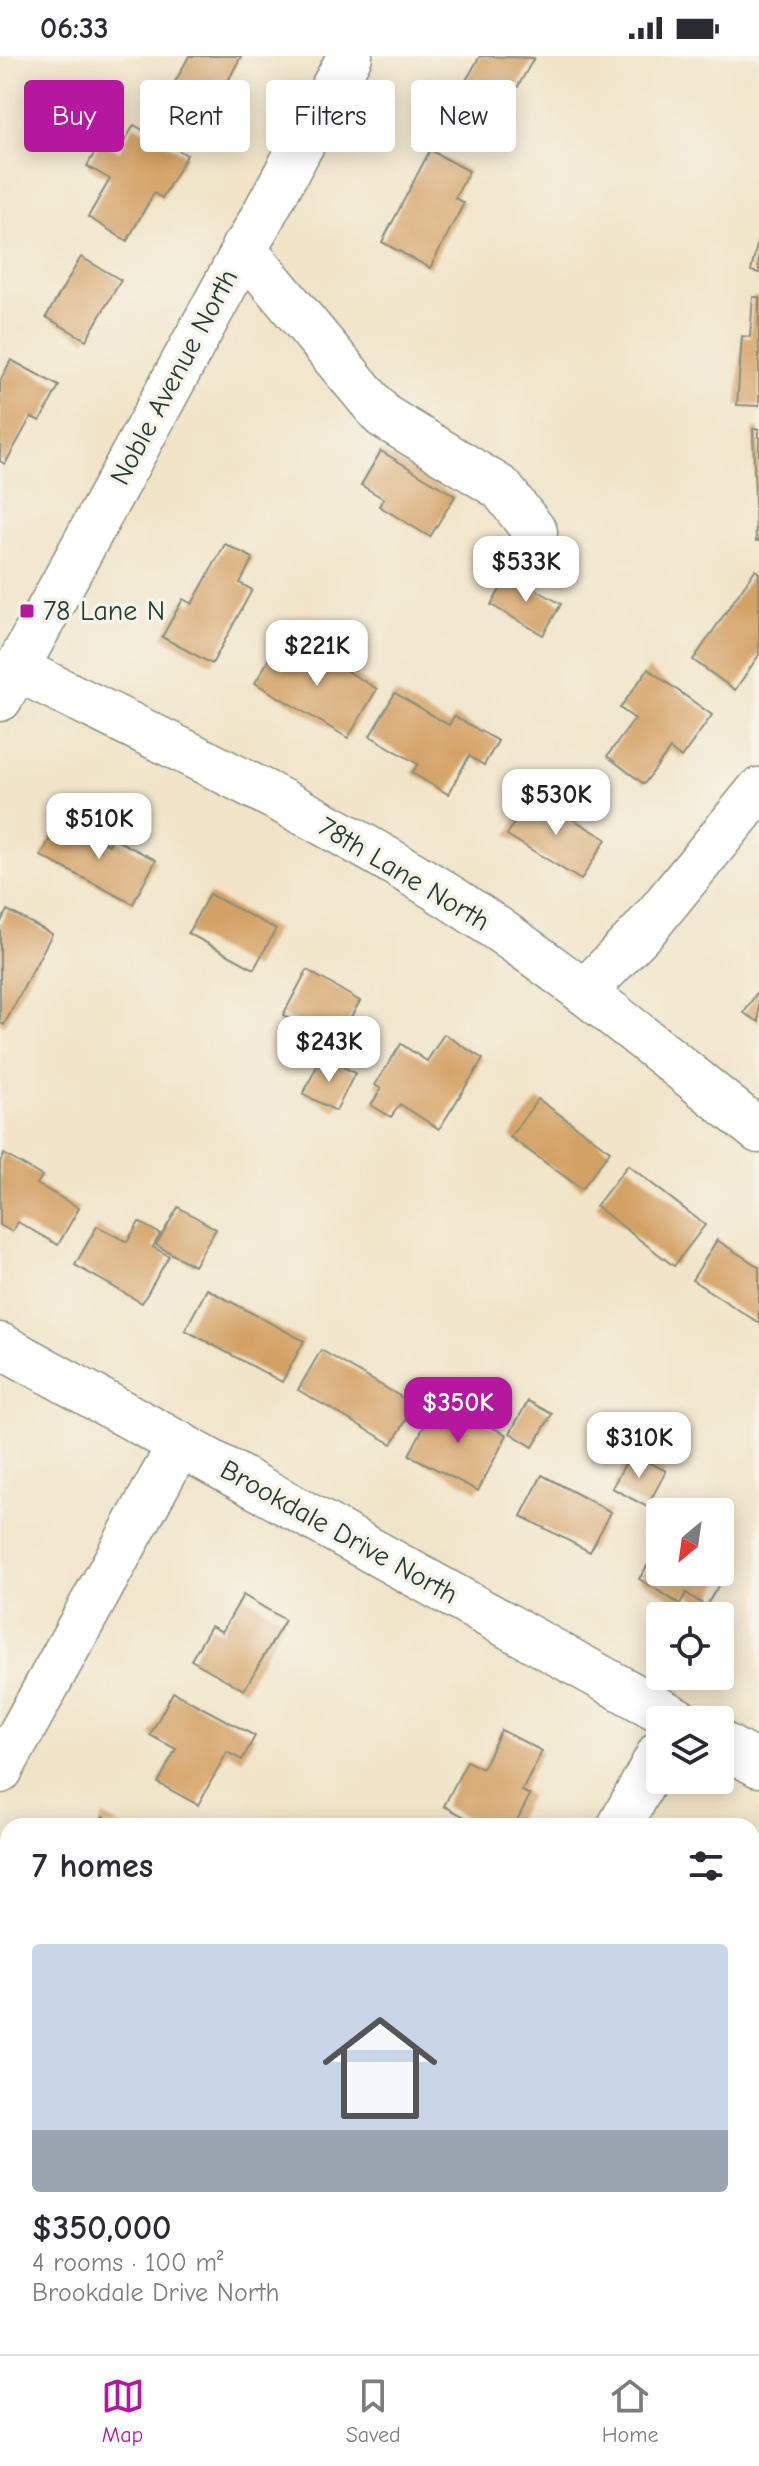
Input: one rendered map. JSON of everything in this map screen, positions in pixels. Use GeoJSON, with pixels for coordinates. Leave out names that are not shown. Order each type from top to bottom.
{"type":"FeatureCollection","features":[{"type":"Feature","properties":{"kind":"street","name":"Noble Avenue North"},"geometry":{"type":"LineString","coordinates":[[8,684],[350,56]]}},
{"type":"Feature","properties":{"kind":"street"},"geometry":{"type":"LineString","coordinates":[[243,248],[383,416],[501,488],[535,532]]}},
{"type":"Feature","properties":{"kind":"street","name":"78th Lane North"},"geometry":{"type":"LineString","coordinates":[[8,684],[270,795],[410,873],[584,992],[759,1131]]}},
{"type":"Feature","properties":{"kind":"street"},"geometry":{"type":"LineString","coordinates":[[584,992],[646,928],[759,790]]}},
{"type":"Feature","properties":{"kind":"street","name":"Brookdale Drive North"},"geometry":{"type":"LineString","coordinates":[[0,1345],[653,1706]]}},
{"type":"Feature","properties":{"kind":"street"},"geometry":{"type":"LineString","coordinates":[[0,1771],[180,1444]]}},
{"type":"Feature","properties":{"kind":"street"},"geometry":{"type":"LineString","coordinates":[[734,1751],[759,1765]]}},
{"type":"Feature","properties":{"kind":"street"},"geometry":{"type":"LineString","coordinates":[[624,1818],[646,1778]]}},
{"type":"Feature","properties":{"kind":"building"},"geometry":{"type":"Polygon","coordinates":[[[189,56],[241,56],[229,80],[176,80],[189,56]]]}},
{"type":"Feature","properties":{"kind":"building"},"geometry":{"type":"Polygon","coordinates":[[[480,56],[534,58],[516,90],[516,80],[466,80],[480,56]]]}},
{"type":"Feature","properties":{"kind":"building"},"geometry":{"type":"Polygon","coordinates":[[[134,125],[140,128],[140,152],[182,152],[187,155],[162,198],[154,193],[127,241],[88,217],[110,179],[87,166],[95,152],[124,152],[124,142],[134,125]]]}},
{"type":"Feature","properties":{"kind":"building"},"geometry":{"type":"Polygon","coordinates":[[[429,152],[469,171],[455,198],[464,203],[430,268],[382,242],[429,152]]]}},
{"type":"Feature","properties":{"kind":"building"},"geometry":{"type":"Polygon","coordinates":[[[759,240],[759,273],[751,271],[759,240]]]}},
{"type":"Feature","properties":{"kind":"building"},"geometry":{"type":"Polygon","coordinates":[[[81,257],[121,280],[86,340],[46,317],[81,257]]]}},
{"type":"Feature","properties":{"kind":"building"},"geometry":{"type":"Polygon","coordinates":[[[753,297],[759,297],[759,406],[737,405],[742,336],[750,337],[753,297]]]}},
{"type":"Feature","properties":{"kind":"building"},"geometry":{"type":"Polygon","coordinates":[[[11,360],[59,386],[40,421],[31,417],[5,464],[0,461],[0,381],[11,360]]]}},
{"type":"Feature","properties":{"kind":"building"},"geometry":{"type":"Polygon","coordinates":[[[753,429],[759,429],[759,541],[756,541],[753,429]]]}},
{"type":"Feature","properties":{"kind":"building"},"geometry":{"type":"Polygon","coordinates":[[[381,451],[455,496],[430,537],[379,506],[384,499],[361,485],[381,451]]]}},
{"type":"Feature","properties":{"kind":"building"},"geometry":{"type":"Polygon","coordinates":[[[225,544],[253,558],[240,583],[252,590],[212,664],[162,637],[183,599],[192,604],[225,544]]]}},
{"type":"Feature","properties":{"kind":"building"},"geometry":{"type":"Polygon","coordinates":[[[755,570],[759,573],[759,655],[735,690],[693,660],[755,570]]]}},
{"type":"Feature","properties":{"kind":"building"},"geometry":{"type":"Polygon","coordinates":[[[509,574],[561,604],[543,635],[491,605],[509,574]]]}},
{"type":"Feature","properties":{"kind":"building"},"geometry":{"type":"Polygon","coordinates":[[[278,644],[306,661],[312,650],[377,689],[348,738],[255,683],[278,644]]]}},
{"type":"Feature","properties":{"kind":"building"},"geometry":{"type":"Polygon","coordinates":[[[648,669],[712,715],[681,758],[670,749],[644,784],[607,756],[635,719],[620,708],[648,669]]]}},
{"type":"Feature","properties":{"kind":"building"},"geometry":{"type":"Polygon","coordinates":[[[395,693],[449,725],[454,716],[498,741],[484,765],[469,756],[448,794],[412,773],[418,764],[370,736],[395,693]]]}},
{"type":"Feature","properties":{"kind":"building"},"geometry":{"type":"Polygon","coordinates":[[[531,794],[606,839],[581,880],[507,835],[531,794]]]}},
{"type":"Feature","properties":{"kind":"building"},"geometry":{"type":"Polygon","coordinates":[[[60,819],[109,845],[112,838],[156,860],[133,904],[41,856],[60,819]]]}},
{"type":"Feature","properties":{"kind":"building"},"geometry":{"type":"Polygon","coordinates":[[[209,894],[276,929],[254,969],[188,933],[209,894]]]}},
{"type":"Feature","properties":{"kind":"building"},"geometry":{"type":"Polygon","coordinates":[[[7,910],[52,934],[4,1025],[0,1023],[0,924],[7,910]]]}},
{"type":"Feature","properties":{"kind":"building"},"geometry":{"type":"Polygon","coordinates":[[[307,970],[360,1001],[335,1045],[283,1015],[307,970]]]}},
{"type":"Feature","properties":{"kind":"building"},"geometry":{"type":"Polygon","coordinates":[[[759,989],[759,1022],[744,1013],[759,989]]]}},
{"type":"Feature","properties":{"kind":"building"},"geometry":{"type":"Polygon","coordinates":[[[444,1034],[483,1059],[439,1129],[400,1104],[391,1117],[371,1105],[381,1089],[375,1085],[401,1044],[427,1061],[444,1034]]]}},
{"type":"Feature","properties":{"kind":"building"},"geometry":{"type":"Polygon","coordinates":[[[322,1056],[355,1073],[336,1111],[303,1094],[322,1056]]]}},
{"type":"Feature","properties":{"kind":"building"},"geometry":{"type":"Polygon","coordinates":[[[538,1099],[610,1151],[582,1189],[510,1137],[538,1099]]]}},
{"type":"Feature","properties":{"kind":"building"},"geometry":{"type":"Polygon","coordinates":[[[4,1154],[42,1176],[37,1184],[79,1208],[58,1245],[18,1222],[12,1232],[0,1225],[0,1162],[4,1154]]]}},
{"type":"Feature","properties":{"kind":"building"},"geometry":{"type":"Polygon","coordinates":[[[628,1165],[705,1225],[674,1266],[596,1206],[628,1165]]]}},
{"type":"Feature","properties":{"kind":"building"},"geometry":{"type":"Polygon","coordinates":[[[178,1207],[216,1229],[194,1266],[156,1245],[178,1207]]]}},
{"type":"Feature","properties":{"kind":"building"},"geometry":{"type":"Polygon","coordinates":[[[139,1222],[160,1234],[153,1247],[169,1256],[142,1303],[75,1265],[97,1226],[127,1242],[139,1222]]]}},
{"type":"Feature","properties":{"kind":"building"},"geometry":{"type":"Polygon","coordinates":[[[717,1240],[759,1267],[759,1323],[692,1280],[717,1240]]]}},
{"type":"Feature","properties":{"kind":"building"},"geometry":{"type":"Polygon","coordinates":[[[207,1289],[304,1341],[282,1382],[185,1330],[207,1289]]]}},
{"type":"Feature","properties":{"kind":"building"},"geometry":{"type":"Polygon","coordinates":[[[321,1350],[415,1405],[392,1444],[298,1390],[321,1350]]]}},
{"type":"Feature","properties":{"kind":"building"},"geometry":{"type":"Polygon","coordinates":[[[438,1399],[507,1435],[478,1491],[409,1455],[438,1399]]]}},
{"type":"Feature","properties":{"kind":"building"},"geometry":{"type":"Polygon","coordinates":[[[528,1401],[552,1414],[533,1447],[510,1433],[528,1401]]]}},
{"type":"Feature","properties":{"kind":"building"},"geometry":{"type":"Polygon","coordinates":[[[631,1453],[666,1471],[652,1498],[646,1498],[646,1506],[612,1488],[631,1453]]]}},
{"type":"Feature","properties":{"kind":"building"},"geometry":{"type":"Polygon","coordinates":[[[542,1475],[611,1512],[590,1552],[521,1516],[542,1475]]]}},
{"type":"Feature","properties":{"kind":"building"},"geometry":{"type":"Polygon","coordinates":[[[646,1568],[646,1583],[639,1579],[646,1568]]]}},
{"type":"Feature","properties":{"kind":"building"},"geometry":{"type":"Polygon","coordinates":[[[650,1586],[718,1586],[708,1602],[700,1602],[686,1593],[681,1602],[650,1586]]]}},
{"type":"Feature","properties":{"kind":"building"},"geometry":{"type":"Polygon","coordinates":[[[243,1595],[285,1620],[244,1690],[191,1660],[211,1626],[222,1632],[243,1595]]]}},
{"type":"Feature","properties":{"kind":"building"},"geometry":{"type":"Polygon","coordinates":[[[173,1692],[255,1736],[242,1760],[227,1752],[198,1805],[158,1783],[176,1749],[150,1735],[173,1692]]]}},
{"type":"Feature","properties":{"kind":"building"},"geometry":{"type":"Polygon","coordinates":[[[501,1730],[542,1751],[522,1791],[530,1795],[518,1818],[467,1818],[444,1806],[467,1761],[482,1769],[501,1730]]]}},
{"type":"Feature","properties":{"kind":"place","name":"78 Lane N"},"geometry":{"type":"Point","coordinates":[27,611]}}]}
